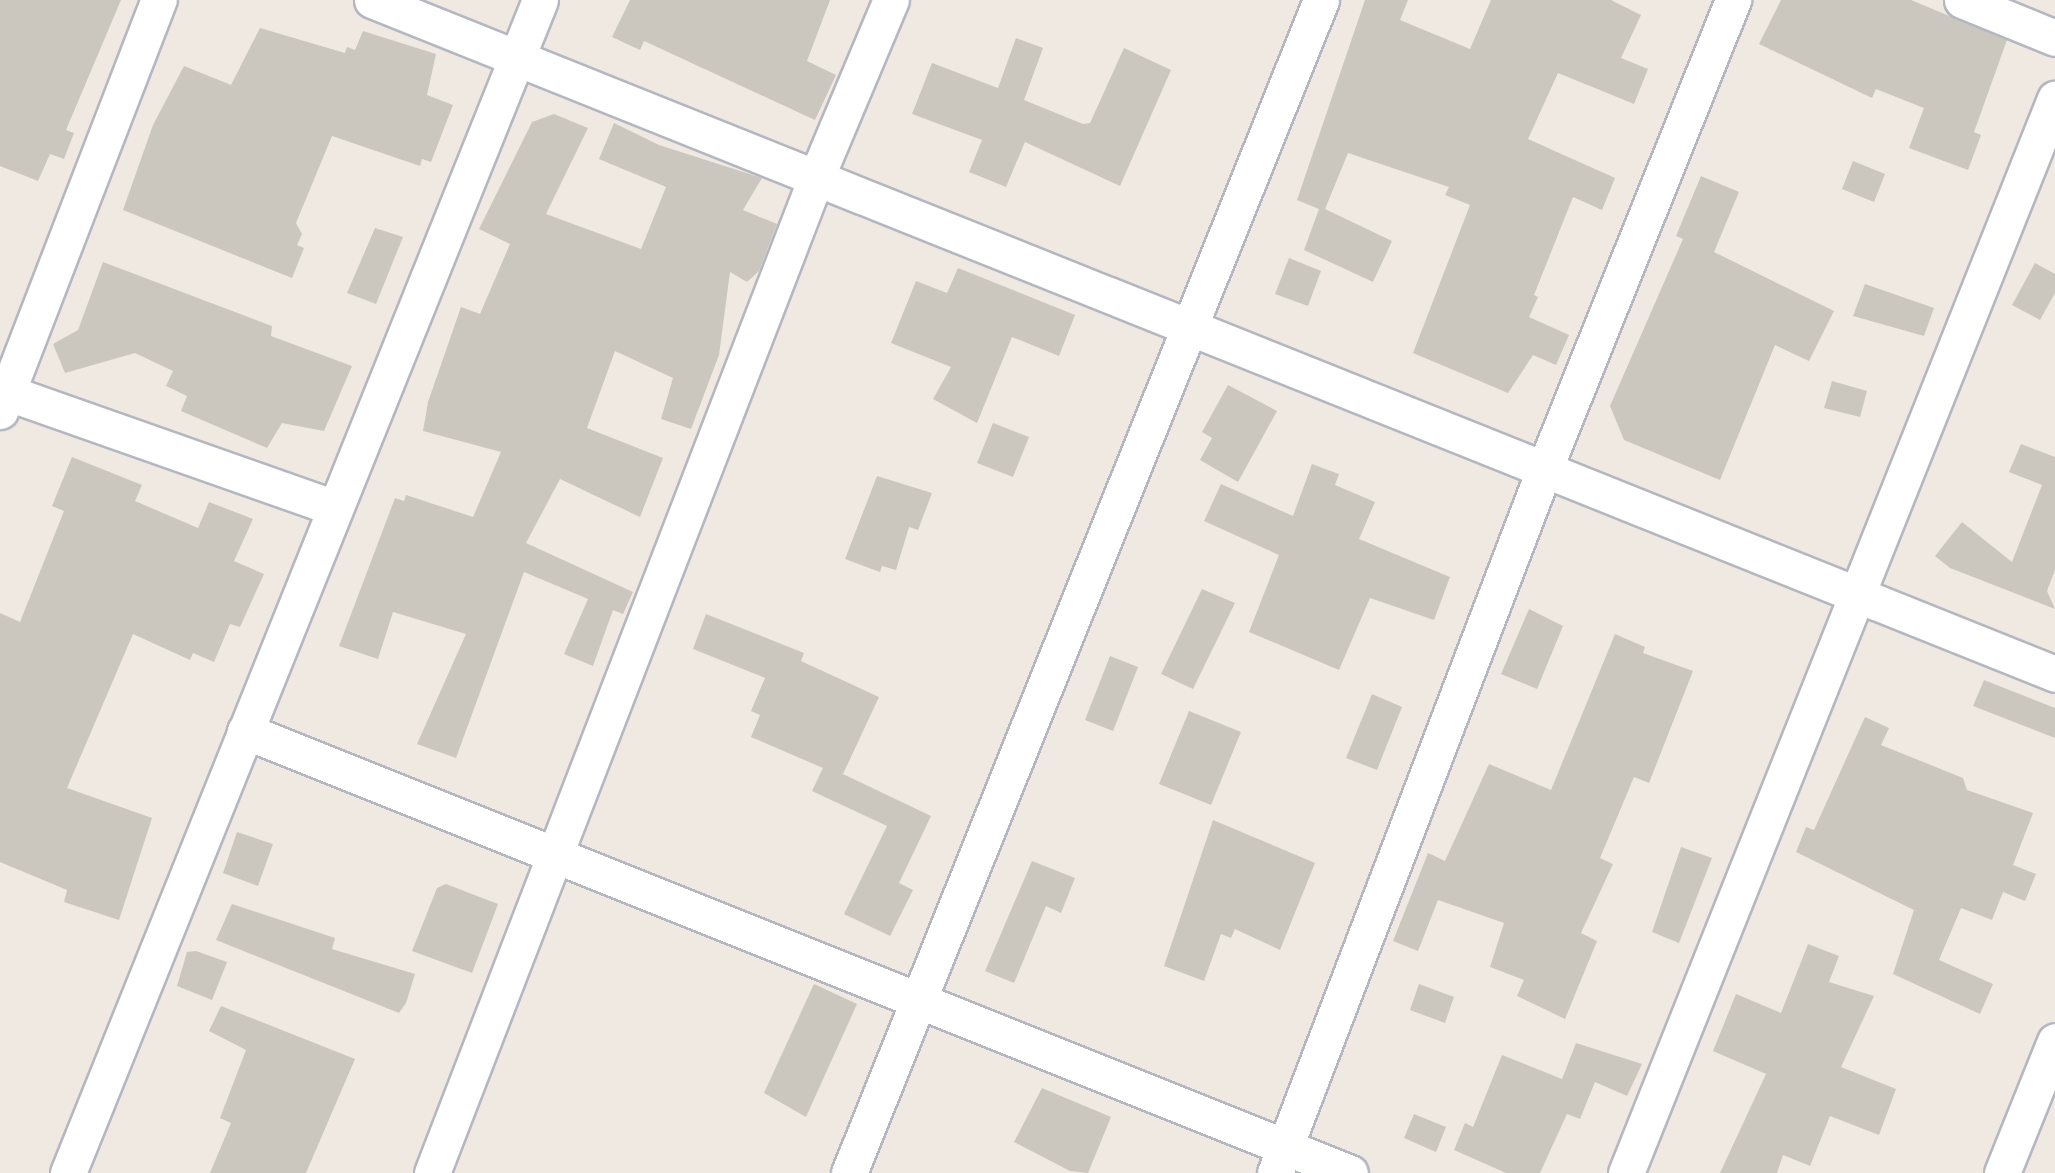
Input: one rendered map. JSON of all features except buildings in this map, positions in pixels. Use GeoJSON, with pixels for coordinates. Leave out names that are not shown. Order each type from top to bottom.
{"type":"FeatureCollection","features":[{"type":"Feature","properties":{"kind":"street"},"geometry":{"type":"LineString","coordinates":[[159,0],[2,398],[335,508]]}},
{"type":"Feature","properties":{"kind":"street"},"geometry":{"type":"LineString","coordinates":[[372,0],[2055,674]]}},
{"type":"Feature","properties":{"kind":"street"},"geometry":{"type":"LineString","coordinates":[[68,1173],[540,0]]}},
{"type":"Feature","properties":{"kind":"street"},"geometry":{"type":"LineString","coordinates":[[432,1173],[816,178],[891,0]]}},
{"type":"Feature","properties":{"kind":"street"},"geometry":{"type":"LineString","coordinates":[[849,1173],[1321,0]]}},
{"type":"Feature","properties":{"kind":"street"},"geometry":{"type":"LineString","coordinates":[[1280,1160],[1544,470],[1733,0]]}},
{"type":"Feature","properties":{"kind":"street"},"geometry":{"type":"LineString","coordinates":[[1962,0],[2055,38]]}},
{"type":"Feature","properties":{"kind":"street"},"geometry":{"type":"LineString","coordinates":[[1626,1173],[2055,99]]}},
{"type":"Feature","properties":{"kind":"street"},"geometry":{"type":"LineString","coordinates":[[245,731],[919,1000],[1280,1160],[1350,1173]]}},
{"type":"Feature","properties":{"kind":"street"},"geometry":{"type":"LineString","coordinates":[[2002,1173],[2055,1041]]}}]}
